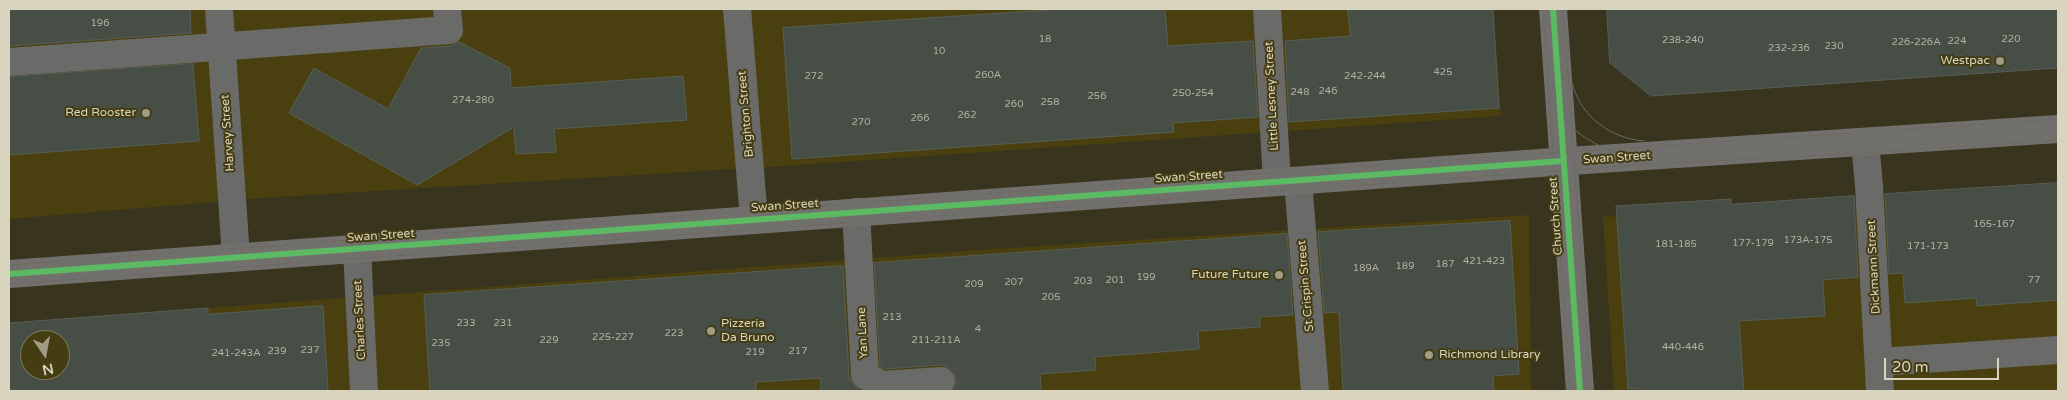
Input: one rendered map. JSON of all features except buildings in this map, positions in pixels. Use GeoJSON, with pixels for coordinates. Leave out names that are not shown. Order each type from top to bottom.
{"type":"FeatureCollection","features":[{"type":"Feature","properties":{"kind":"main road","name":"Church Street"},"geometry":{"type":"LineString","coordinates":[[1553,9],[1580,391]]}},
{"type":"Feature","properties":{"kind":"main road","name":"Swan Street"},"geometry":{"type":"LineString","coordinates":[[9,274],[1564,161],[2058,129]]}},
{"type":"Feature","properties":{"kind":"street","name":"Harvey Street"},"geometry":{"type":"LineString","coordinates":[[219,9],[236,257]]}},
{"type":"Feature","properties":{"kind":"street"},"geometry":{"type":"LineString","coordinates":[[9,62],[449,30],[447,9]]}},
{"type":"Feature","properties":{"kind":"street","name":"Brighton Street"},"geometry":{"type":"LineString","coordinates":[[737,9],[754,220]]}},
{"type":"Feature","properties":{"kind":"street","name":"Little Lesney Street"},"geometry":{"type":"LineString","coordinates":[[1267,9],[1287,181]]}},
{"type":"Feature","properties":{"kind":"street","name":"Dickmann Street"},"geometry":{"type":"LineString","coordinates":[[1865,142],[1880,391]]}},
{"type":"Feature","properties":{"kind":"street","name":"St Crispin Street"},"geometry":{"type":"LineString","coordinates":[[1287,181],[1315,391]]}},
{"type":"Feature","properties":{"kind":"street","name":"Yan Lane"},"geometry":{"type":"LineString","coordinates":[[856,212],[865,375],[882,385],[941,381]]}},
{"type":"Feature","properties":{"kind":"street","name":"Charles Street"},"geometry":{"type":"LineString","coordinates":[[356,250],[364,391]]}},
{"type":"Feature","properties":{"kind":"street"},"geometry":{"type":"LineString","coordinates":[[1879,362],[2058,350]]}},
{"type":"Feature","properties":{"kind":"shaded area"},"geometry":{"type":"Polygon","coordinates":[[[9,9],[1493,9],[1501,116],[783,166],[262,198],[9,219],[9,9]]]}},
{"type":"Feature","properties":{"kind":"shaded area"},"geometry":{"type":"Polygon","coordinates":[[[2058,186],[2058,391],[1614,391],[1603,217],[2058,186]]]}},
{"type":"Feature","properties":{"kind":"shaded area"},"geometry":{"type":"Polygon","coordinates":[[[1529,215],[1531,391],[9,391],[9,323],[994,249],[1529,215]]]}},
{"type":"Feature","properties":{"kind":"tram line"},"geometry":{"type":"LineString","coordinates":[[1543,9],[1570,391]]}},
{"type":"Feature","properties":{"kind":"tram line"},"geometry":{"type":"LineString","coordinates":[[1563,9],[1591,391]]}},
{"type":"Feature","properties":{"kind":"tram line"},"geometry":{"type":"LineString","coordinates":[[1573,85],[1583,107],[1599,124],[1620,136],[1644,141]]}},
{"type":"Feature","properties":{"kind":"tram line"},"geometry":{"type":"LineString","coordinates":[[1554,87],[1558,104],[1572,127],[1602,147],[1624,156],[1644,160]]}},
{"type":"Feature","properties":{"kind":"tram line"},"geometry":{"type":"LineString","coordinates":[[9,265],[1462,159],[2058,119]]}},
{"type":"Feature","properties":{"kind":"tram line"},"geometry":{"type":"LineString","coordinates":[[9,284],[1636,165],[1865,153],[2058,140]]}},
{"type":"Feature","properties":{"kind":"cycle path"},"geometry":{"type":"LineString","coordinates":[[1553,9],[1580,391]]}},
{"type":"Feature","properties":{"kind":"cycle path"},"geometry":{"type":"LineString","coordinates":[[9,274],[1563,161]]}},
{"type":"Feature","properties":{"kind":"place","name":"Westpac"},"geometry":{"type":"Point","coordinates":[2000,61]}},
{"type":"Feature","properties":{"kind":"place","name":"Red Rooster"},"geometry":{"type":"Point","coordinates":[146,113]}},
{"type":"Feature","properties":{"kind":"place","name":"Future Future"},"geometry":{"type":"Point","coordinates":[1279,275]}},
{"type":"Feature","properties":{"kind":"place","name":"Pizzeria Da Bruno"},"geometry":{"type":"Point","coordinates":[711,331]}},
{"type":"Feature","properties":{"kind":"place","name":"Richmond Library"},"geometry":{"type":"Point","coordinates":[1429,355]}}]}
